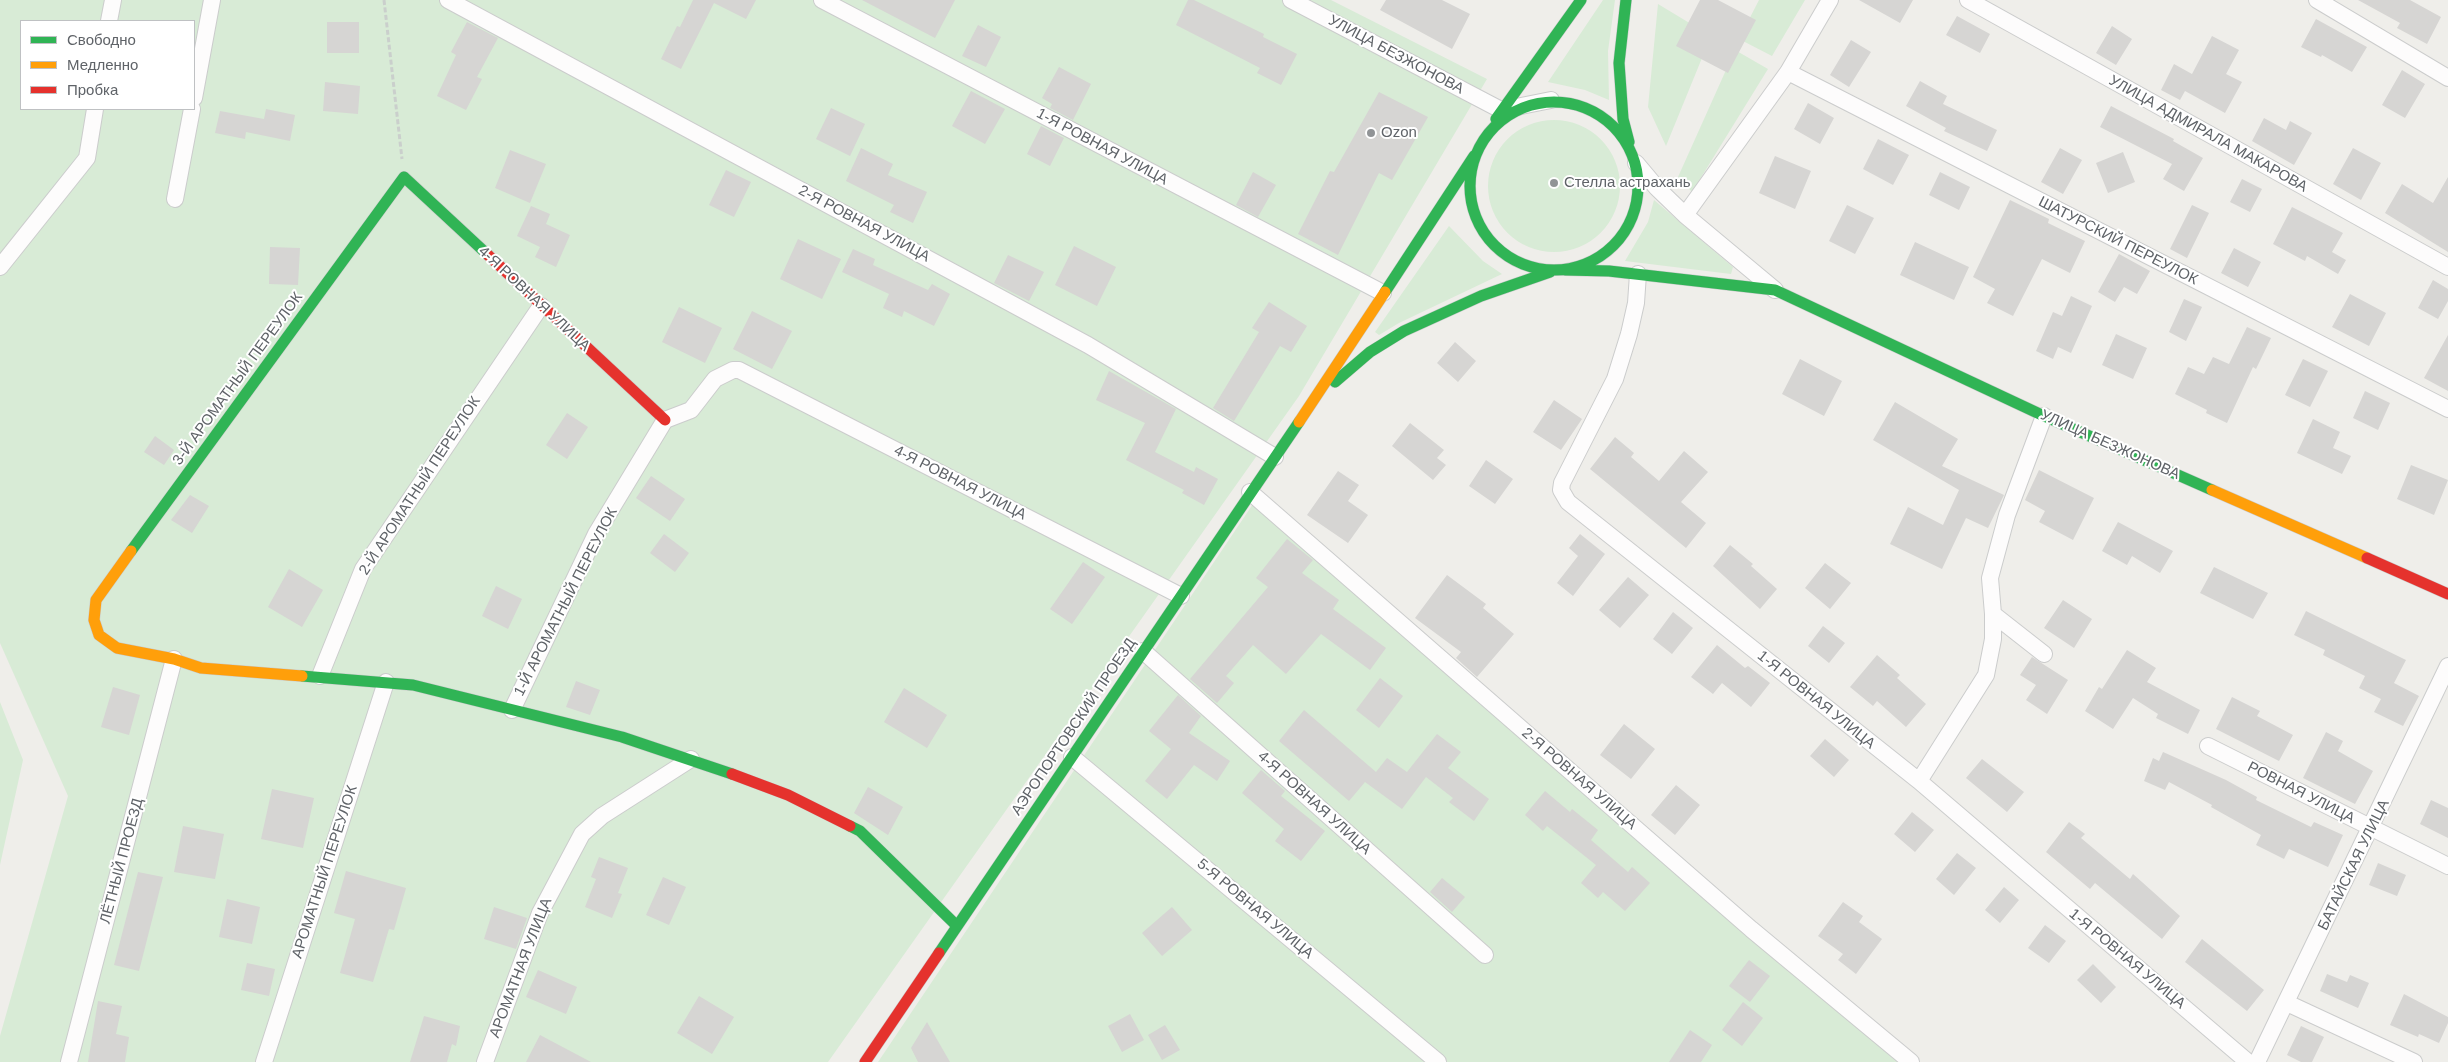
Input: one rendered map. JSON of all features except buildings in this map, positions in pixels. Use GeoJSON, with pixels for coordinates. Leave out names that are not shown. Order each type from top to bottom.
{"type":"FeatureCollection","features":[{"type":"Feature","properties":{"kind":"street"},"geometry":{"type":"LineString","coordinates":[[109,20],[113,0]]}},
{"type":"Feature","properties":{"kind":"street"},"geometry":{"type":"LineString","coordinates":[[195,93],[212,0]]}},
{"type":"Feature","properties":{"kind":"street","name":"2-Я РОВНАЯ УЛИЦА"},"geometry":{"type":"LineString","coordinates":[[448,0],[1088,345],[1275,457]]}},
{"type":"Feature","properties":{"kind":"street","name":"1-Я РОВНАЯ УЛИЦА"},"geometry":{"type":"LineString","coordinates":[[822,0],[1383,293]]}},
{"type":"Feature","properties":{"kind":"street","name":"УЛИЦА БЕЗЖОНОВА"},"geometry":{"type":"LineString","coordinates":[[1291,0],[1501,110]]}},
{"type":"Feature","properties":{"kind":"street"},"geometry":{"type":"LineString","coordinates":[[1307,410],[1474,156],[1501,110],[1581,0]]}},
{"type":"Feature","properties":{"kind":"street"},"geometry":{"type":"LineString","coordinates":[[1307,410],[1340,377],[1370,352],[1404,331],[1481,296],[1560,270],[1589,264],[1616,244],[1634,216],[1639,183],[1623,119],[1620,94],[1619,63],[1626,0]]}},
{"type":"Feature","properties":{"kind":"street"},"geometry":{"type":"LineString","coordinates":[[1685,215],[1788,72],[1830,0]]}},
{"type":"Feature","properties":{"kind":"street","name":"УЛИЦА АДМИРАЛА МАКАРОВА"},"geometry":{"type":"LineString","coordinates":[[1968,0],[2448,267]]}},
{"type":"Feature","properties":{"kind":"street"},"geometry":{"type":"LineString","coordinates":[[2316,0],[2448,78]]}},
{"type":"Feature","properties":{"kind":"street","name":"ШАТУРСКИЙ ПЕРЕУЛОК"},"geometry":{"type":"LineString","coordinates":[[1788,72],[2448,409]]}},
{"type":"Feature","properties":{"kind":"street"},"geometry":{"type":"LineString","coordinates":[[1501,110],[1551,100],[1584,106],[1612,123],[1657,188],[1685,215],[1775,290]]}},
{"type":"Feature","properties":{"kind":"street"},"geometry":{"type":"LineString","coordinates":[[1491,127],[1518,108],[1551,100]]}},
{"type":"Feature","properties":{"kind":"street"},"geometry":{"type":"LineString","coordinates":[[0,267],[87,158],[95,110]]}},
{"type":"Feature","properties":{"kind":"street"},"geometry":{"type":"LineString","coordinates":[[175,199],[192,110]]}},
{"type":"Feature","properties":{"kind":"street"},"geometry":{"type":"LineString","coordinates":[[1474,156],[1468,188],[1476,221],[1495,248],[1523,266],[1560,270]]}},
{"type":"Feature","properties":{"kind":"street","name":"4-Я РОВНАЯ УЛИЦА"},"geometry":{"type":"LineString","coordinates":[[404,177],[665,420],[691,410],[721,375],[739,370],[1181,596]]}},
{"type":"Feature","properties":{"kind":"street","name":"3-Й АРОМАТНЫЙ ПЕРЕУЛОК"},"geometry":{"type":"LineString","coordinates":[[174,659],[118,648],[108,642],[99,635],[94,620],[96,600],[404,177]]}},
{"type":"Feature","properties":{"kind":"street","name":"УЛИЦА БЕЗЖОНОВА"},"geometry":{"type":"LineString","coordinates":[[1560,270],[1638,274],[1775,290],[2044,416],[2448,594]]}},
{"type":"Feature","properties":{"kind":"street","name":"1-Я РОВНАЯ УЛИЦА"},"geometry":{"type":"LineString","coordinates":[[1638,274],[1636,303],[1631,326],[1615,379],[1562,483],[1561,490],[1564,496],[1576,508],[1919,781],[2248,1062]]}},
{"type":"Feature","properties":{"kind":"street","name":"2-Й АРОМАТНЫЙ ПЕРЕУЛОК"},"geometry":{"type":"LineString","coordinates":[[320,676],[363,569],[541,306]]}},
{"type":"Feature","properties":{"kind":"street","name":"АЭРОПОРТОВСКИЙ ПРОЕЗД"},"geometry":{"type":"LineString","coordinates":[[865,1062],[1307,410]]}},
{"type":"Feature","properties":{"kind":"street"},"geometry":{"type":"LineString","coordinates":[[1919,781],[1986,675],[1993,639],[1990,578],[2007,515],[2044,416]]}},
{"type":"Feature","properties":{"kind":"street","name":"1-Й АРОМАТНЫЙ ПЕРЕУЛОК"},"geometry":{"type":"LineString","coordinates":[[512,710],[596,534],[665,420]]}},
{"type":"Feature","properties":{"kind":"street","name":"2-Я РОВНАЯ УЛИЦА"},"geometry":{"type":"LineString","coordinates":[[1250,492],[1751,929],[1911,1062]]}},
{"type":"Feature","properties":{"kind":"street"},"geometry":{"type":"LineString","coordinates":[[1993,614],[2044,654]]}},
{"type":"Feature","properties":{"kind":"street","name":"4-Я РОВНАЯ УЛИЦА"},"geometry":{"type":"LineString","coordinates":[[1143,651],[1485,955]]}},
{"type":"Feature","properties":{"kind":"street"},"geometry":{"type":"LineString","coordinates":[[174,659],[201,668],[320,676],[413,685],[622,737],[691,759],[788,795],[860,831],[957,926]]}},
{"type":"Feature","properties":{"kind":"street","name":"ЛЁТНЫЙ ПРОЕЗД"},"geometry":{"type":"LineString","coordinates":[[69,1062],[174,659]]}},
{"type":"Feature","properties":{"kind":"street","name":"БАТАЙСКАЯ УЛИЦА"},"geometry":{"type":"LineString","coordinates":[[2257,1062],[2448,666]]}},
{"type":"Feature","properties":{"kind":"street","name":"АРОМАТНЫЙ ПЕРЕУЛОК"},"geometry":{"type":"LineString","coordinates":[[264,1062],[386,682]]}},
{"type":"Feature","properties":{"kind":"street","name":"РОВНАЯ УЛИЦА"},"geometry":{"type":"LineString","coordinates":[[2208,746],[2448,866]]}},
{"type":"Feature","properties":{"kind":"street","name":"5-Я РОВНАЯ УЛИЦА"},"geometry":{"type":"LineString","coordinates":[[1072,757],[1438,1062]]}},
{"type":"Feature","properties":{"kind":"street","name":"АРОМАТНАЯ УЛИЦА"},"geometry":{"type":"LineString","coordinates":[[485,1062],[540,913],[582,834],[602,816],[691,759]]}},
{"type":"Feature","properties":{"kind":"street"},"geometry":{"type":"LineString","coordinates":[[2287,1003],[2414,1062]]}},
{"type":"Feature","properties":{"kind":"path"},"geometry":{"type":"LineString","coordinates":[[384,0],[404,177]]}},
{"type":"Feature","properties":{"kind":"green space"},"geometry":{"type":"Polygon","coordinates":[[[0,0],[1331,0],[1487,79],[1299,396],[828,1062],[0,1062],[0,1036],[68,796],[0,643],[0,0]]]}},
{"type":"Feature","properties":{"kind":"green space"},"geometry":{"type":"Polygon","coordinates":[[[1603,0],[1615,0],[1608,51],[1609,100],[1585,90],[1548,82],[1603,0]]]}},
{"type":"Feature","properties":{"kind":"green space"},"geometry":{"type":"Polygon","coordinates":[[[1759,0],[1805,0],[1772,56],[1739,39],[1759,0]]]}},
{"type":"Feature","properties":{"kind":"green space"},"geometry":{"type":"Polygon","coordinates":[[[1658,4],[1711,36],[1666,146],[1648,107],[1658,4]]]}},
{"type":"Feature","properties":{"kind":"green space"},"geometry":{"type":"Polygon","coordinates":[[[1735,50],[1768,69],[1692,192],[1678,177],[1735,50]]]}},
{"type":"Feature","properties":{"kind":"green space"},"geometry":{"type":"Polygon","coordinates":[[[1554,120],[1567,121],[1579,125],[1601,139],[1615,161],[1619,173],[1619,199],[1615,211],[1601,233],[1579,247],[1567,251],[1554,252],[1541,251],[1529,247],[1507,233],[1493,211],[1489,199],[1488,186],[1489,173],[1493,161],[1507,139],[1529,125],[1541,121],[1554,120]]]}},
{"type":"Feature","properties":{"kind":"green space"},"geometry":{"type":"Polygon","coordinates":[[[1654,200],[1733,267],[1731,274],[1625,261],[1648,222],[1654,200]]]}},
{"type":"Feature","properties":{"kind":"green space"},"geometry":{"type":"Polygon","coordinates":[[[1449,226],[1483,261],[1502,274],[1399,323],[1379,335],[1375,332],[1449,226]]]}},
{"type":"Feature","properties":{"kind":"green space"},"geometry":{"type":"Polygon","coordinates":[[[1255,501],[1912,1062],[878,1062],[1255,501]]]}},
{"type":"Feature","properties":{"kind":"green space"},"geometry":{"type":"Polygon","coordinates":[[[0,702],[23,760],[0,865],[0,702]]]}},
{"type":"Feature","properties":{"kind":"traffic: fast"},"geometry":{"type":"LineString","coordinates":[[1496,119],[1581,0]]}},
{"type":"Feature","properties":{"kind":"traffic: fast"},"geometry":{"type":"LineString","coordinates":[[1626,0],[1619,63],[1623,119],[1629,142]]}},
{"type":"Feature","properties":{"kind":"traffic: fast"},"geometry":{"type":"LineString","coordinates":[[1562,102],[1586,108],[1614,126],[1624,139],[1635,161],[1638,186],[1635,211],[1624,233],[1614,246],[1601,256],[1579,267],[1546,270],[1529,267],[1514,260],[1500,251],[1489,240],[1473,211],[1470,178],[1473,161],[1480,146],[1489,132],[1500,121],[1529,105],[1562,102]]}},
{"type":"Feature","properties":{"kind":"traffic: fast"},"geometry":{"type":"LineString","coordinates":[[1385,292],[1474,156]]}},
{"type":"Feature","properties":{"kind":"traffic: fast"},"geometry":{"type":"LineString","coordinates":[[131,551],[404,177],[488,255]]}},
{"type":"Feature","properties":{"kind":"traffic: fast"},"geometry":{"type":"LineString","coordinates":[[1565,270],[1609,271],[1775,290],[2044,416],[2212,490]]}},
{"type":"Feature","properties":{"kind":"traffic: fast"},"geometry":{"type":"LineString","coordinates":[[1335,382],[1370,352],[1404,331],[1481,296],[1550,272]]}},
{"type":"Feature","properties":{"kind":"traffic: fast"},"geometry":{"type":"LineString","coordinates":[[939,953],[1299,422]]}},
{"type":"Feature","properties":{"kind":"traffic: fast"},"geometry":{"type":"LineString","coordinates":[[302,676],[413,685],[622,737],[732,774]]}},
{"type":"Feature","properties":{"kind":"traffic: fast"},"geometry":{"type":"LineString","coordinates":[[850,826],[860,831],[957,926]]}},
{"type":"Feature","properties":{"kind":"traffic: slow"},"geometry":{"type":"LineString","coordinates":[[1299,422],[1385,292]]}},
{"type":"Feature","properties":{"kind":"traffic: slow"},"geometry":{"type":"LineString","coordinates":[[2212,490],[2367,558]]}},
{"type":"Feature","properties":{"kind":"traffic: slow"},"geometry":{"type":"LineString","coordinates":[[131,551],[96,600],[94,620],[99,635],[117,648],[174,659],[201,668],[302,676]]}},
{"type":"Feature","properties":{"kind":"traffic: jam"},"geometry":{"type":"LineString","coordinates":[[488,255],[665,420]]}},
{"type":"Feature","properties":{"kind":"traffic: jam"},"geometry":{"type":"LineString","coordinates":[[2367,558],[2448,594]]}},
{"type":"Feature","properties":{"kind":"traffic: jam"},"geometry":{"type":"LineString","coordinates":[[732,774],[788,795],[850,826]]}},
{"type":"Feature","properties":{"kind":"traffic: jam"},"geometry":{"type":"LineString","coordinates":[[865,1062],[939,953]]}},
{"type":"Feature","properties":{"kind":"place","name":"Ozon"},"geometry":{"type":"Point","coordinates":[1371,133]}},
{"type":"Feature","properties":{"kind":"place","name":"Стелла астрахань"},"geometry":{"type":"Point","coordinates":[1554,183]}}]}
